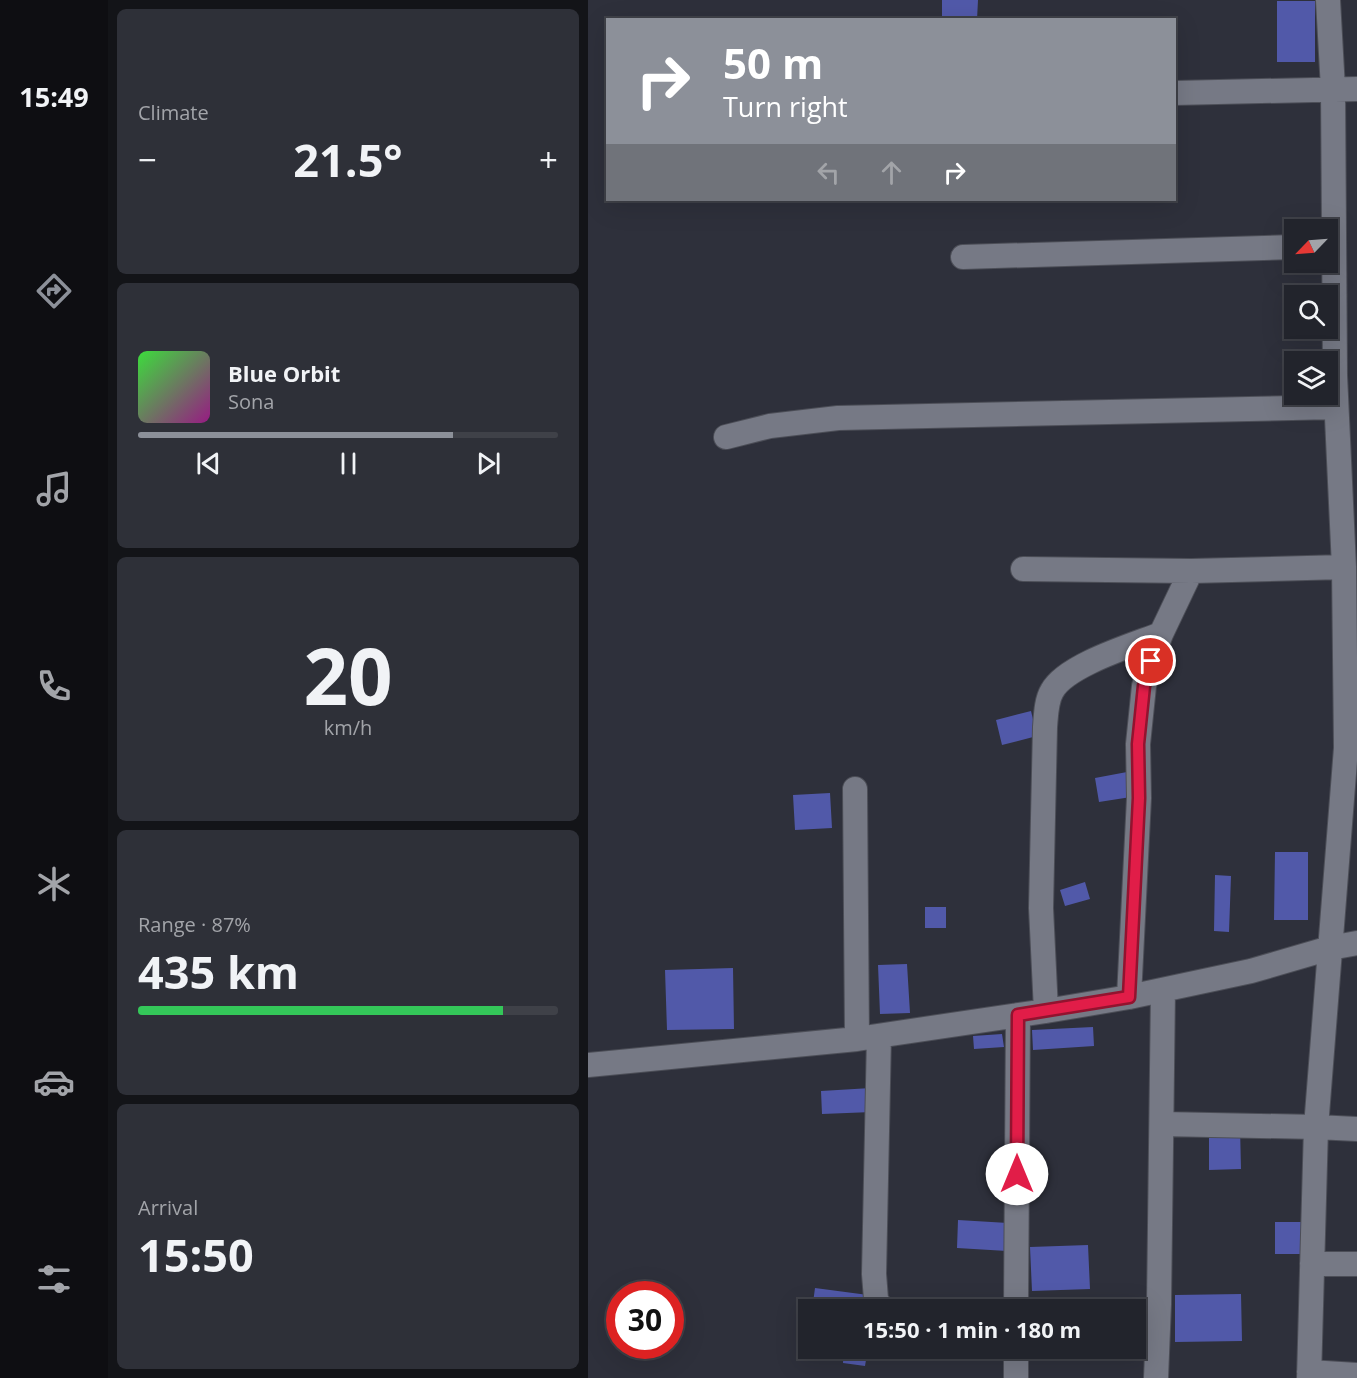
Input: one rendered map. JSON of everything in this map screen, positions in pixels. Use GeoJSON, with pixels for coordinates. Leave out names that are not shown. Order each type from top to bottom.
{"type":"FeatureCollection","features":[{"type":"Feature","properties":{"kind":"street"},"geometry":{"type":"LineString","coordinates":[[1328,0],[1345,89],[1333,219]]}},
{"type":"Feature","properties":{"kind":"street"},"geometry":{"type":"LineString","coordinates":[[1176,93],[1345,89]]}},
{"type":"Feature","properties":{"kind":"street"},"geometry":{"type":"LineString","coordinates":[[963,257],[1284,247]]}},
{"type":"Feature","properties":{"kind":"street"},"geometry":{"type":"LineString","coordinates":[[1332,273],[1344,567],[1346,748],[1316,1127],[1309,1375],[1357,1375]]}},
{"type":"Feature","properties":{"kind":"street"},"geometry":{"type":"LineString","coordinates":[[726,437],[770,426],[838,418],[1336,407]]}},
{"type":"Feature","properties":{"kind":"street"},"geometry":{"type":"LineString","coordinates":[[1023,569],[1191,571],[1344,567]]}},
{"type":"Feature","properties":{"kind":"street"},"geometry":{"type":"LineString","coordinates":[[1129,997],[1139,798],[1138,744],[1144,686],[1161,634],[1191,571]]}},
{"type":"Feature","properties":{"kind":"street"},"geometry":{"type":"LineString","coordinates":[[1046,1011],[1041,908],[1047,704],[1052,690],[1066,676],[1089,661],[1161,634]]}},
{"type":"Feature","properties":{"kind":"street"},"geometry":{"type":"LineString","coordinates":[[855,789],[868,1038],[873,1274],[876,1299]]}},
{"type":"Feature","properties":{"kind":"street"},"geometry":{"type":"LineString","coordinates":[[588,1065],[868,1038],[1046,1011],[1129,997],[1251,971],[1330,948],[1357,943]]}},
{"type":"Feature","properties":{"kind":"street"},"geometry":{"type":"LineString","coordinates":[[1156,1378],[1160,1304],[1163,990]]}},
{"type":"Feature","properties":{"kind":"street"},"geometry":{"type":"LineString","coordinates":[[1016,1299],[1018,1015]]}},
{"type":"Feature","properties":{"kind":"street"},"geometry":{"type":"LineString","coordinates":[[1162,1124],[1357,1129]]}},
{"type":"Feature","properties":{"kind":"street"},"geometry":{"type":"LineString","coordinates":[[1312,1264],[1357,1264]]}},
{"type":"Feature","properties":{"kind":"street"},"geometry":{"type":"LineString","coordinates":[[1016,1359],[1016,1378]]}},
{"type":"Feature","properties":{"kind":"building"},"geometry":{"type":"Polygon","coordinates":[[[942,0],[978,0],[977,18],[942,18],[942,0]]]}},
{"type":"Feature","properties":{"kind":"building"},"geometry":{"type":"Polygon","coordinates":[[[1277,1],[1315,1],[1315,62],[1277,62],[1277,1]]]}},
{"type":"Feature","properties":{"kind":"building"},"geometry":{"type":"Polygon","coordinates":[[[1031,711],[1037,736],[1002,745],[996,720],[1031,711]]]}},
{"type":"Feature","properties":{"kind":"building"},"geometry":{"type":"Polygon","coordinates":[[[1127,772],[1131,797],[1099,802],[1095,778],[1127,772]]]}},
{"type":"Feature","properties":{"kind":"building"},"geometry":{"type":"Polygon","coordinates":[[[830,793],[832,828],[795,830],[793,795],[830,793]]]}},
{"type":"Feature","properties":{"kind":"building"},"geometry":{"type":"Polygon","coordinates":[[[1275,852],[1308,852],[1308,920],[1274,920],[1275,852]]]}},
{"type":"Feature","properties":{"kind":"building"},"geometry":{"type":"Polygon","coordinates":[[[1215,875],[1231,876],[1229,932],[1214,931],[1215,875]]]}},
{"type":"Feature","properties":{"kind":"building"},"geometry":{"type":"Polygon","coordinates":[[[1085,882],[1090,899],[1065,906],[1060,890],[1085,882]]]}},
{"type":"Feature","properties":{"kind":"building"},"geometry":{"type":"Polygon","coordinates":[[[925,907],[946,907],[946,928],[925,928],[925,907]]]}},
{"type":"Feature","properties":{"kind":"building"},"geometry":{"type":"Polygon","coordinates":[[[907,964],[910,1013],[880,1014],[878,965],[907,964]]]}},
{"type":"Feature","properties":{"kind":"building"},"geometry":{"type":"Polygon","coordinates":[[[733,968],[734,1029],[667,1030],[665,970],[733,968]]]}},
{"type":"Feature","properties":{"kind":"building"},"geometry":{"type":"Polygon","coordinates":[[[1093,1027],[1094,1046],[1033,1050],[1032,1030],[1093,1027]]]}},
{"type":"Feature","properties":{"kind":"building"},"geometry":{"type":"Polygon","coordinates":[[[1002,1034],[1004,1047],[974,1049],[973,1036],[1002,1034]]]}},
{"type":"Feature","properties":{"kind":"building"},"geometry":{"type":"Polygon","coordinates":[[[871,1088],[872,1112],[822,1114],[821,1091],[871,1088]]]}},
{"type":"Feature","properties":{"kind":"building"},"geometry":{"type":"Polygon","coordinates":[[[1240,1127],[1241,1169],[1209,1170],[1209,1128],[1240,1127]]]}},
{"type":"Feature","properties":{"kind":"building"},"geometry":{"type":"Polygon","coordinates":[[[958,1220],[1008,1223],[1007,1251],[957,1248],[958,1220]]]}},
{"type":"Feature","properties":{"kind":"building"},"geometry":{"type":"Polygon","coordinates":[[[1275,1222],[1310,1222],[1311,1254],[1275,1254],[1275,1222]]]}},
{"type":"Feature","properties":{"kind":"building"},"geometry":{"type":"Polygon","coordinates":[[[1088,1245],[1090,1289],[1032,1291],[1030,1247],[1088,1245]]]}},
{"type":"Feature","properties":{"kind":"building"},"geometry":{"type":"Polygon","coordinates":[[[815,1288],[868,1295],[867,1299],[814,1299],[815,1288]]]}},
{"type":"Feature","properties":{"kind":"building"},"geometry":{"type":"Polygon","coordinates":[[[1241,1294],[1242,1341],[1175,1342],[1175,1295],[1241,1294]]]}},
{"type":"Feature","properties":{"kind":"building"},"geometry":{"type":"Polygon","coordinates":[[[843,1359],[866,1359],[865,1366],[843,1363],[843,1359]]]}},
{"type":"Feature","properties":{"kind":"route"},"geometry":{"type":"LineString","coordinates":[[1017,1174],[1018,1015],[1129,997],[1139,798],[1138,744],[1144,686],[1151,661]]}}]}
